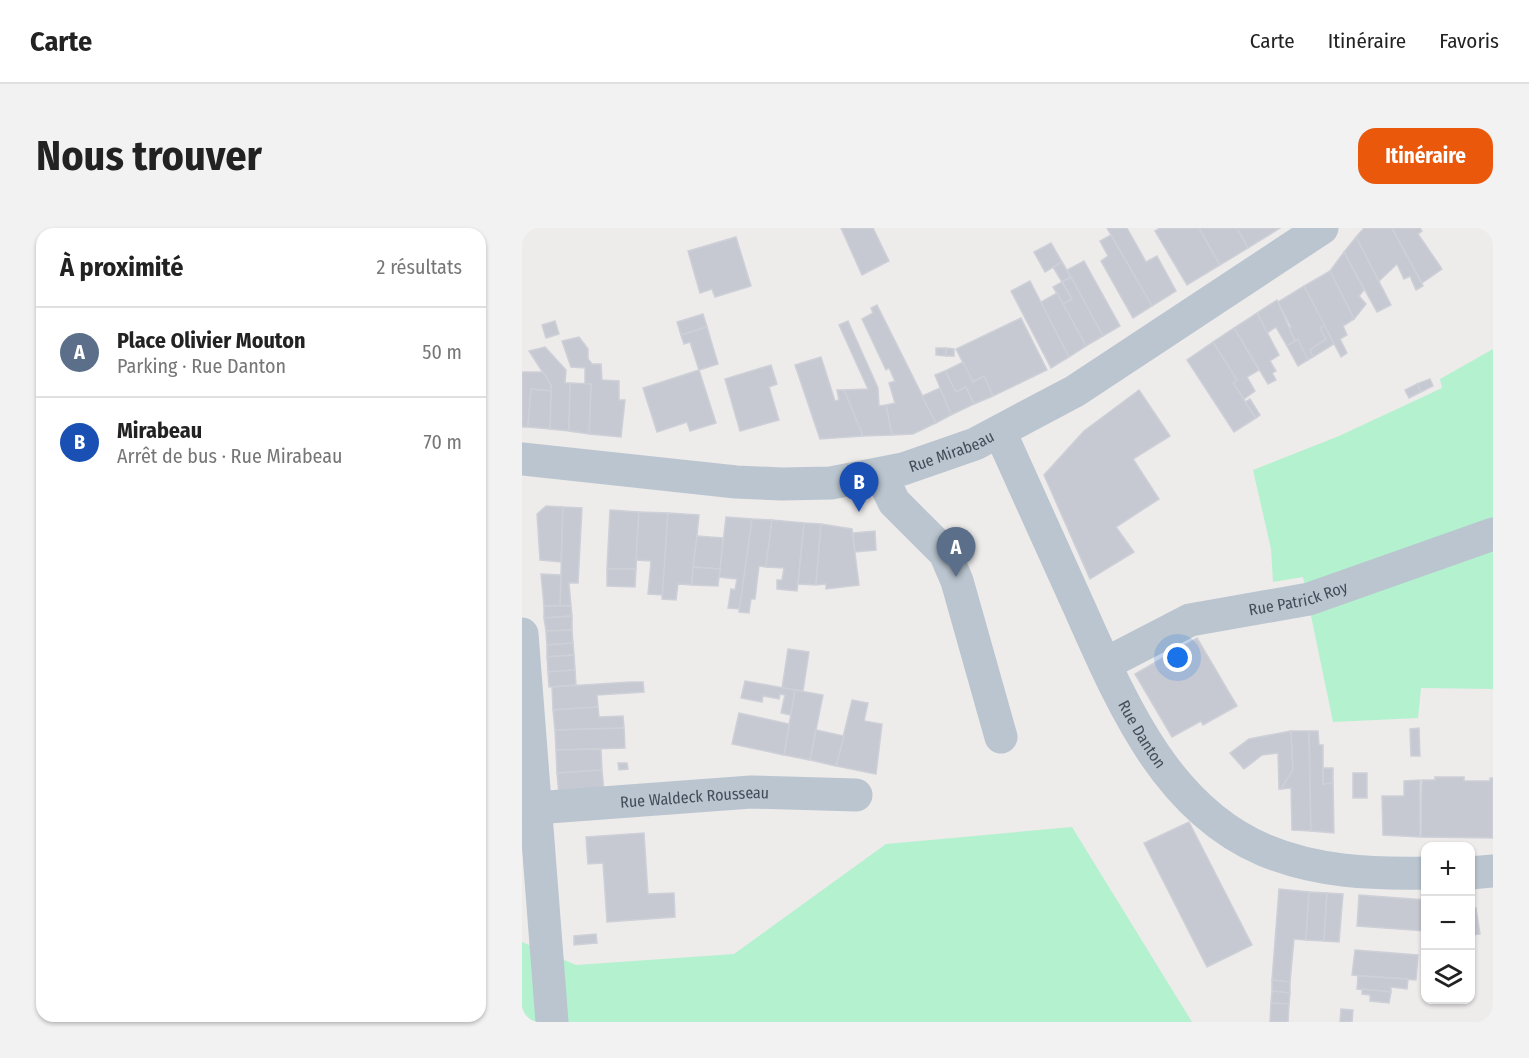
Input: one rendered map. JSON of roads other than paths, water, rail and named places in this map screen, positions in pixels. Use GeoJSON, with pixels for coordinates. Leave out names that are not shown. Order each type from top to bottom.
{"type":"FeatureCollection","features":[{"type":"Feature","properties":{"kind":"street","name":"Rue Mirabeau"},"geometry":{"type":"LineString","coordinates":[[522,459],[766,483],[831,483],[881,475],[954,452],[1000,432],[1083,386],[1322,228]]}},
{"type":"Feature","properties":{"kind":"street","name":"Rue Danton"},"geometry":{"type":"LineString","coordinates":[[1000,432],[1130,717],[1155,758],[1209,814],[1244,840],[1263,850],[1308,865],[1363,873],[1421,873]]}},
{"type":"Feature","properties":{"kind":"street"},"geometry":{"type":"LineString","coordinates":[[881,475],[894,502],[945,553],[957,580],[1001,737]]}},
{"type":"Feature","properties":{"kind":"street","name":"Rue Patrick Roy"},"geometry":{"type":"LineString","coordinates":[[1105,664],[1190,620],[1309,599],[1493,534]]}},
{"type":"Feature","properties":{"kind":"street"},"geometry":{"type":"LineString","coordinates":[[522,634],[552,1022]]}},
{"type":"Feature","properties":{"kind":"street","name":"Rue Waldeck Rousseau"},"geometry":{"type":"LineString","coordinates":[[535,808],[751,792],[856,795]]}},
{"type":"Feature","properties":{"kind":"street"},"geometry":{"type":"LineString","coordinates":[[1475,873],[1493,871]]}},
{"type":"Feature","properties":{"kind":"place","name":"Mirabeau"},"geometry":{"type":"Point","coordinates":[859,512]}},
{"type":"Feature","properties":{"kind":"place","name":"Place Olivier Mouton"},"geometry":{"type":"Point","coordinates":[956,577]}}]}
